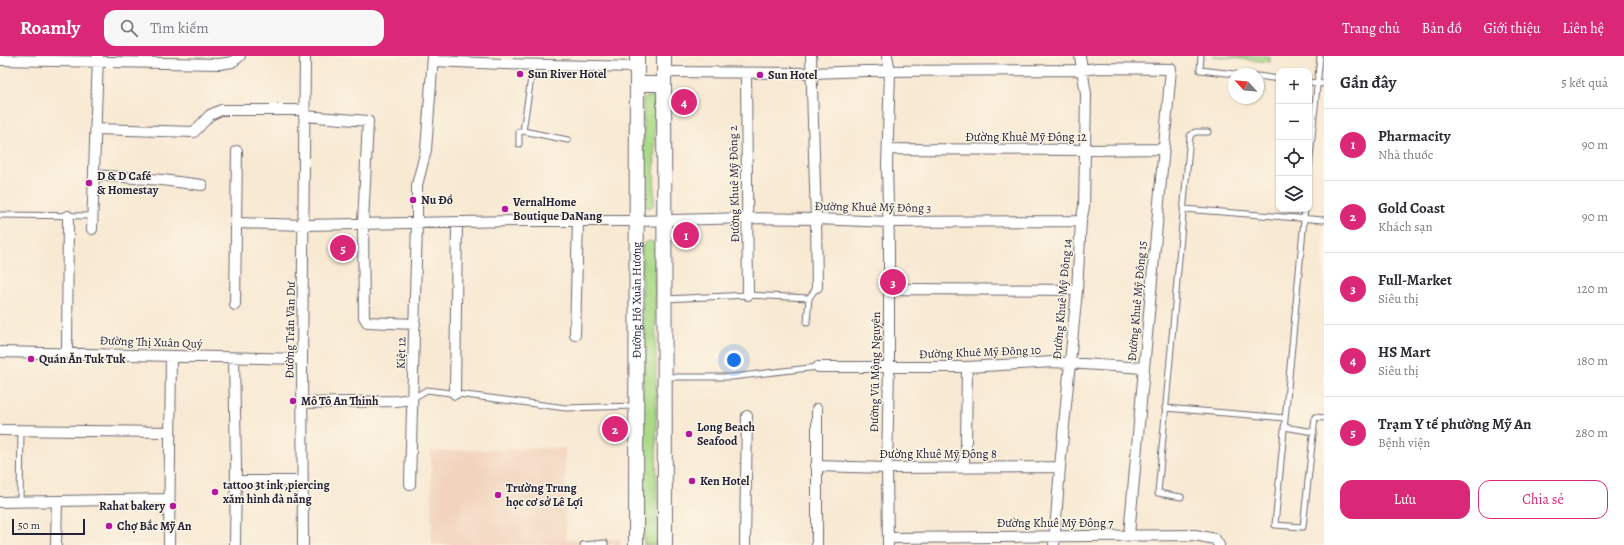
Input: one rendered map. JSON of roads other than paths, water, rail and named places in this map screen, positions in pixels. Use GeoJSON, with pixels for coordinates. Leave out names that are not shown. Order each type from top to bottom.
{"type":"FeatureCollection","features":[{"type":"Feature","properties":{"kind":"main road"},"geometry":{"type":"LineString","coordinates":[[664,56],[665,545]]}},
{"type":"Feature","properties":{"kind":"main road","name":"Đường Hồ Xuân Hương"},"geometry":{"type":"LineString","coordinates":[[636,545],[637,62]]}},
{"type":"Feature","properties":{"kind":"main road"},"geometry":{"type":"LineString","coordinates":[[637,84],[664,78]]}},
{"type":"Feature","properties":{"kind":"street"},"geometry":{"type":"LineString","coordinates":[[0,60],[171,59],[226,64],[240,56]]}},
{"type":"Feature","properties":{"kind":"street","name":"Đường Trần Văn Dư"},"geometry":{"type":"LineString","coordinates":[[303,545],[302,359],[305,56]]}},
{"type":"Feature","properties":{"kind":"street"},"geometry":{"type":"LineString","coordinates":[[811,56],[817,287]]}},
{"type":"Feature","properties":{"kind":"street","name":"Đường Vũ Mộng Nguyên"},"geometry":{"type":"LineString","coordinates":[[887,56],[890,71],[888,149],[888,541]]}},
{"type":"Feature","properties":{"kind":"street","name":"Đường Khuê Mỹ Đông 14"},"geometry":{"type":"LineString","coordinates":[[1055,540],[1060,467],[1077,290],[1081,221],[1084,207],[1086,94],[1080,56]]}},
{"type":"Feature","properties":{"kind":"street"},"geometry":{"type":"LineString","coordinates":[[433,58],[503,60],[533,65],[637,62]]}},
{"type":"Feature","properties":{"kind":"street","name":"Kiệt 12"},"geometry":{"type":"LineString","coordinates":[[410,484],[417,185],[426,150],[433,58]]}},
{"type":"Feature","properties":{"kind":"street"},"geometry":{"type":"LineString","coordinates":[[92,229],[98,59]]}},
{"type":"Feature","properties":{"kind":"street","name":"Đường Khuê Mỹ Đông 15"},"geometry":{"type":"LineString","coordinates":[[1082,70],[1097,68],[1171,69],[1129,535]]}},
{"type":"Feature","properties":{"kind":"street"},"geometry":{"type":"LineString","coordinates":[[664,78],[746,73],[1082,70]]}},
{"type":"Feature","properties":{"kind":"street","name":"Đường Khuê Mỹ Đông 2"},"geometry":{"type":"LineString","coordinates":[[746,73],[748,295]]}},
{"type":"Feature","properties":{"kind":"street"},"geometry":{"type":"LineString","coordinates":[[96,129],[194,132],[210,115],[218,111],[238,110],[304,113],[368,121],[363,223],[365,320],[367,322],[414,324]]}},
{"type":"Feature","properties":{"kind":"street","name":"Đường Khuê Mỹ Đông 12"},"geometry":{"type":"LineString","coordinates":[[888,149],[1164,149]]}},
{"type":"Feature","properties":{"kind":"street"},"geometry":{"type":"LineString","coordinates":[[235,306],[237,151]]}},
{"type":"Feature","properties":{"kind":"street"},"geometry":{"type":"LineString","coordinates":[[94,175],[162,180],[202,185]]}},
{"type":"Feature","properties":{"kind":"street"},"geometry":{"type":"LineString","coordinates":[[67,352],[68,216]]}},
{"type":"Feature","properties":{"kind":"street","name":"Đường Khuê Mỹ Đông 3"},"geometry":{"type":"LineString","coordinates":[[237,223],[304,225],[363,223],[664,221],[747,218],[816,218],[889,222],[1081,221]]}},
{"type":"Feature","properties":{"kind":"street"},"geometry":{"type":"LineString","coordinates":[[575,335],[578,221]]}},
{"type":"Feature","properties":{"kind":"street"},"geometry":{"type":"LineString","coordinates":[[455,394],[457,222]]}},
{"type":"Feature","properties":{"kind":"street"},"geometry":{"type":"LineString","coordinates":[[889,290],[1077,290]]}},
{"type":"Feature","properties":{"kind":"street","name":"Đường Thị Xuân Quý"},"geometry":{"type":"LineString","coordinates":[[0,352],[67,352],[302,359]]}},
{"type":"Feature","properties":{"kind":"street"},"geometry":{"type":"LineString","coordinates":[[169,545],[171,356]]}},
{"type":"Feature","properties":{"kind":"street"},"geometry":{"type":"LineString","coordinates":[[234,358],[236,481],[235,545]]}},
{"type":"Feature","properties":{"kind":"street","name":"Đường Khuê Mỹ Đông 10"},"geometry":{"type":"LineString","coordinates":[[818,367],[967,367],[1070,362],[1144,368]]}},
{"type":"Feature","properties":{"kind":"street"},"geometry":{"type":"LineString","coordinates":[[963,466],[966,448],[967,367]]}},
{"type":"Feature","properties":{"kind":"street"},"geometry":{"type":"LineString","coordinates":[[302,403],[396,401],[412,399]]}},
{"type":"Feature","properties":{"kind":"street"},"geometry":{"type":"LineString","coordinates":[[817,409],[817,545]]}},
{"type":"Feature","properties":{"kind":"street"},"geometry":{"type":"LineString","coordinates":[[745,545],[747,416]]}},
{"type":"Feature","properties":{"kind":"street"},"geometry":{"type":"LineString","coordinates":[[0,430],[169,432]]}},
{"type":"Feature","properties":{"kind":"street","name":"Đường Khuê Mỹ Đông 8"},"geometry":{"type":"LineString","coordinates":[[816,466],[887,468],[963,466],[1060,467]]}},
{"type":"Feature","properties":{"kind":"street"},"geometry":{"type":"LineString","coordinates":[[236,481],[302,481]]}},
{"type":"Feature","properties":{"kind":"street"},"geometry":{"type":"LineString","coordinates":[[0,502],[169,499]]}},
{"type":"Feature","properties":{"kind":"street"},"geometry":{"type":"LineString","coordinates":[[56,545],[57,501]]}},
{"type":"Feature","properties":{"kind":"street","name":"Đường Khuê Mỹ Đông 7"},"geometry":{"type":"LineString","coordinates":[[888,541],[1055,540],[1129,535],[1205,536],[1215,539],[1219,545]]}},
{"type":"Feature","properties":{"kind":"lane"},"geometry":{"type":"LineString","coordinates":[[1201,56],[1200,70],[1228,73]]}},
{"type":"Feature","properties":{"kind":"lane"},"geometry":{"type":"LineString","coordinates":[[1312,140],[1320,56]]}},
{"type":"Feature","properties":{"kind":"lane"},"geometry":{"type":"LineString","coordinates":[[523,132],[533,65]]}},
{"type":"Feature","properties":{"kind":"lane"},"geometry":{"type":"LineString","coordinates":[[1264,77],[1276,79]]}},
{"type":"Feature","properties":{"kind":"lane"},"geometry":{"type":"LineString","coordinates":[[1312,82],[1324,84]]}},
{"type":"Feature","properties":{"kind":"lane"},"geometry":{"type":"LineString","coordinates":[[519,144],[519,132],[568,140]]}},
{"type":"Feature","properties":{"kind":"lane"},"geometry":{"type":"LineString","coordinates":[[1181,496],[1158,493],[1190,136],[1195,132],[1208,132]]}},
{"type":"Feature","properties":{"kind":"lane"},"geometry":{"type":"LineString","coordinates":[[1183,208],[1324,220]]}},
{"type":"Feature","properties":{"kind":"lane"},"geometry":{"type":"LineString","coordinates":[[1305,212],[1275,525],[1303,527],[1316,417],[1324,418]]}},
{"type":"Feature","properties":{"kind":"lane"},"geometry":{"type":"LineString","coordinates":[[0,215],[92,216]]}},
{"type":"Feature","properties":{"kind":"lane"},"geometry":{"type":"LineString","coordinates":[[807,322],[808,298],[817,287]]}},
{"type":"Feature","properties":{"kind":"lane"},"geometry":{"type":"LineString","coordinates":[[664,299],[748,295],[808,298]]}},
{"type":"Feature","properties":{"kind":"lane"},"geometry":{"type":"LineString","coordinates":[[664,377],[732,377],[818,367]]}},
{"type":"Feature","properties":{"kind":"lane"},"geometry":{"type":"LineString","coordinates":[[412,399],[427,390],[566,408],[637,406]]}},
{"type":"Feature","properties":{"kind":"lane"},"geometry":{"type":"LineString","coordinates":[[1165,408],[1285,418]]}},
{"type":"Feature","properties":{"kind":"lane"},"geometry":{"type":"LineString","coordinates":[[1284,428],[1314,432]]}},
{"type":"Feature","properties":{"kind":"lane"},"geometry":{"type":"LineString","coordinates":[[20,501],[21,430]]}},
{"type":"Feature","properties":{"kind":"lane"},"geometry":{"type":"LineString","coordinates":[[583,545],[605,543],[604,545]]}},
{"type":"Feature","properties":{"kind":"place","name":"Sun River Hotel"},"geometry":{"type":"Point","coordinates":[520,74]}},
{"type":"Feature","properties":{"kind":"place","name":"Sun Hotel"},"geometry":{"type":"Point","coordinates":[760,75]}},
{"type":"Feature","properties":{"kind":"place","name":"HS Mart"},"geometry":{"type":"Point","coordinates":[684,102]}},
{"type":"Feature","properties":{"kind":"place","name":"D & D Café & Homestay"},"geometry":{"type":"Point","coordinates":[89,183]}},
{"type":"Feature","properties":{"kind":"place","name":"Nu Đồ"},"geometry":{"type":"Point","coordinates":[413,200]}},
{"type":"Feature","properties":{"kind":"place","name":"VernalHome Boutique DaNang"},"geometry":{"type":"Point","coordinates":[505,209]}},
{"type":"Feature","properties":{"kind":"place","name":"Pharmacity"},"geometry":{"type":"Point","coordinates":[686,235]}},
{"type":"Feature","properties":{"kind":"place","name":"Trạm Y tế phường Mỹ An"},"geometry":{"type":"Point","coordinates":[343,248]}},
{"type":"Feature","properties":{"kind":"place","name":"Full-Market"},"geometry":{"type":"Point","coordinates":[893,282]}},
{"type":"Feature","properties":{"kind":"place","name":"Quán Ăn Tuk Tuk"},"geometry":{"type":"Point","coordinates":[31,359]}},
{"type":"Feature","properties":{"kind":"place","name":"Mô Tô An Thinh"},"geometry":{"type":"Point","coordinates":[293,401]}},
{"type":"Feature","properties":{"kind":"place","name":"Gold Coast"},"geometry":{"type":"Point","coordinates":[615,429]}},
{"type":"Feature","properties":{"kind":"place","name":"Long Beach Seafood"},"geometry":{"type":"Point","coordinates":[689,434]}},
{"type":"Feature","properties":{"kind":"place","name":"Ken Hotel"},"geometry":{"type":"Point","coordinates":[692,481]}},
{"type":"Feature","properties":{"kind":"place","name":"tattoo 3t ink ,piercing xăm hình đà nẵng"},"geometry":{"type":"Point","coordinates":[215,492]}},
{"type":"Feature","properties":{"kind":"place","name":"Trường Trung học cơ sở Lê Lợi"},"geometry":{"type":"Point","coordinates":[498,495]}},
{"type":"Feature","properties":{"kind":"place","name":"Rahat bakery"},"geometry":{"type":"Point","coordinates":[173,506]}},
{"type":"Feature","properties":{"kind":"place","name":"Chợ Bắc Mỹ An"},"geometry":{"type":"Point","coordinates":[109,526]}}]}
